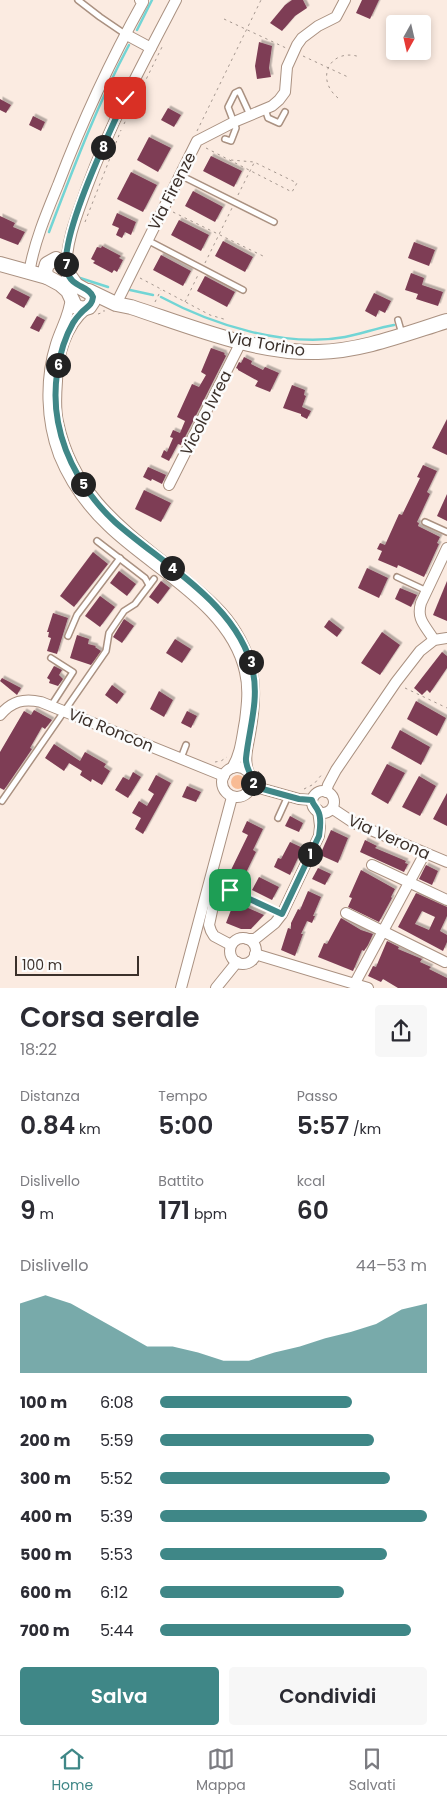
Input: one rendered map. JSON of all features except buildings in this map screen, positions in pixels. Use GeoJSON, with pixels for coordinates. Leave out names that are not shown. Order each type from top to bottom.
{"type":"FeatureCollection","features":[{"type":"Feature","properties":{"kind":"street"},"geometry":{"type":"LineString","coordinates":[[30,268],[34,250],[70,153],[101,82],[143,2],[140,0]]}},
{"type":"Feature","properties":{"kind":"street"},"geometry":{"type":"LineString","coordinates":[[48,267],[69,235],[96,162],[125,98],[176,0]]}},
{"type":"Feature","properties":{"kind":"street","name":"Via Firenze"},"geometry":{"type":"LineString","coordinates":[[116,304],[198,138],[272,106],[285,92],[287,68],[297,45],[302,38],[318,26],[336,17],[345,0]]}},
{"type":"Feature","properties":{"kind":"street"},"geometry":{"type":"LineString","coordinates":[[125,34],[151,48]]}},
{"type":"Feature","properties":{"kind":"street"},"geometry":{"type":"LineString","coordinates":[[66,268],[69,235]]}},
{"type":"Feature","properties":{"kind":"street"},"geometry":{"type":"LineString","coordinates":[[0,264],[16,269],[48,267],[60,260],[66,268]]}},
{"type":"Feature","properties":{"kind":"street"},"geometry":{"type":"LineString","coordinates":[[16,269],[48,267]]}},
{"type":"Feature","properties":{"kind":"street"},"geometry":{"type":"LineString","coordinates":[[48,267],[65,288],[75,306],[89,310]]}},
{"type":"Feature","properties":{"kind":"street","name":"Via Torino"},"geometry":{"type":"LineString","coordinates":[[66,268],[76,285],[116,304],[151,313],[241,342],[286,350],[318,352],[349,349],[447,321]]}},
{"type":"Feature","properties":{"kind":"street"},"geometry":{"type":"LineString","coordinates":[[70,297],[67,315],[55,346],[49,381],[50,422],[59,455],[74,485],[90,508],[110,528],[194,597],[219,621],[229,635],[242,660],[247,684],[243,731],[238,756],[232,768],[224,776],[222,783],[224,790],[232,797],[245,796],[252,786],[252,770],[246,758],[254,714],[255,683],[249,657],[236,631],[225,616],[200,591],[115,522],[97,503],[81,481],[66,452],[58,422],[57,377],[66,339],[80,314],[89,310],[93,297],[89,291]]}},
{"type":"Feature","properties":{"kind":"street","name":"Via Torino"},"geometry":{"type":"LineString","coordinates":[[89,310],[116,304]]}},
{"type":"Feature","properties":{"kind":"street","name":"Vicolo Ivrea"},"geometry":{"type":"LineString","coordinates":[[169,485],[241,342]]}},
{"type":"Feature","properties":{"kind":"street"},"geometry":{"type":"LineString","coordinates":[[434,640],[421,621],[418,612],[447,548]]}},
{"type":"Feature","properties":{"kind":"street"},"geometry":{"type":"LineString","coordinates":[[326,792],[336,770],[396,682],[420,651],[434,640],[447,638]]}},
{"type":"Feature","properties":{"kind":"street","name":"Via Roncon"},"geometry":{"type":"LineString","coordinates":[[0,715],[13,703],[30,699],[224,776]]}},
{"type":"Feature","properties":{"kind":"street"},"geometry":{"type":"LineString","coordinates":[[232,768],[240,767],[252,770]]}},
{"type":"Feature","properties":{"kind":"street"},"geometry":{"type":"LineString","coordinates":[[252,786],[288,796],[312,800]]}},
{"type":"Feature","properties":{"kind":"street"},"geometry":{"type":"LineString","coordinates":[[231,945],[240,938],[255,939],[282,914],[319,836],[318,810],[312,800],[318,792],[326,792],[333,798],[333,809],[326,812],[318,810]]}},
{"type":"Feature","properties":{"kind":"street"},"geometry":{"type":"LineString","coordinates":[[181,988],[232,797]]}},
{"type":"Feature","properties":{"kind":"street","name":"Via Verona"},"geometry":{"type":"LineString","coordinates":[[333,809],[354,823],[447,862]]}},
{"type":"Feature","properties":{"kind":"street"},"geometry":{"type":"LineString","coordinates":[[354,983],[425,853]]}},
{"type":"Feature","properties":{"kind":"street"},"geometry":{"type":"LineString","coordinates":[[372,865],[447,900]]}},
{"type":"Feature","properties":{"kind":"street"},"geometry":{"type":"LineString","coordinates":[[209,882],[213,906],[209,925],[210,931],[214,936],[231,945]]}},
{"type":"Feature","properties":{"kind":"street"},"geometry":{"type":"LineString","coordinates":[[346,913],[445,962]]}},
{"type":"Feature","properties":{"kind":"street"},"geometry":{"type":"LineString","coordinates":[[216,988],[239,966],[254,958],[253,943],[247,939]]}},
{"type":"Feature","properties":{"kind":"street"},"geometry":{"type":"LineString","coordinates":[[231,945],[231,956],[239,966]]}},
{"type":"Feature","properties":{"kind":"street"},"geometry":{"type":"LineString","coordinates":[[255,954],[368,988]]}},
{"type":"Feature","properties":{"kind":"lane"},"geometry":{"type":"LineString","coordinates":[[78,0],[125,34]]}},
{"type":"Feature","properties":{"kind":"lane"},"geometry":{"type":"LineString","coordinates":[[225,139],[231,141],[236,128],[228,106],[235,93],[239,91],[250,115]]}},
{"type":"Feature","properties":{"kind":"lane"},"geometry":{"type":"LineString","coordinates":[[265,109],[268,118],[280,122],[285,112]]}},
{"type":"Feature","properties":{"kind":"lane"},"geometry":{"type":"LineString","coordinates":[[180,175],[274,222]]}},
{"type":"Feature","properties":{"kind":"lane"},"geometry":{"type":"LineString","coordinates":[[147,240],[243,290]]}},
{"type":"Feature","properties":{"kind":"lane"},"geometry":{"type":"LineString","coordinates":[[398,320],[403,335]]}},
{"type":"Feature","properties":{"kind":"lane"},"geometry":{"type":"LineString","coordinates":[[425,522],[447,532]]}},
{"type":"Feature","properties":{"kind":"lane"},"geometry":{"type":"LineString","coordinates":[[98,541],[146,578],[149,585]]}},
{"type":"Feature","properties":{"kind":"lane"},"geometry":{"type":"LineString","coordinates":[[68,636],[77,615],[120,558]]}},
{"type":"Feature","properties":{"kind":"lane"},"geometry":{"type":"LineString","coordinates":[[396,577],[427,591]]}},
{"type":"Feature","properties":{"kind":"lane"},"geometry":{"type":"LineString","coordinates":[[2,801],[106,651],[109,633],[124,611],[135,604],[154,579]]}},
{"type":"Feature","properties":{"kind":"lane"},"geometry":{"type":"LineString","coordinates":[[51,658],[72,672],[51,706]]}},
{"type":"Feature","properties":{"kind":"lane"},"geometry":{"type":"LineString","coordinates":[[181,758],[186,745]]}},
{"type":"Feature","properties":{"kind":"lane"},"geometry":{"type":"LineString","coordinates":[[278,818],[288,796]]}},
{"type":"Feature","properties":{"kind":"lane"},"geometry":{"type":"LineString","coordinates":[[230,890],[282,914]]}},
{"type":"Feature","properties":{"kind":"path"},"geometry":{"type":"LineString","coordinates":[[195,134],[261,0]]}},
{"type":"Feature","properties":{"kind":"path"},"geometry":{"type":"LineString","coordinates":[[85,222],[122,130],[164,44]]}},
{"type":"Feature","properties":{"kind":"path"},"geometry":{"type":"LineString","coordinates":[[338,98],[328,88],[326,80],[329,68],[337,58],[342,56],[354,55],[360,57]]}},
{"type":"Feature","properties":{"kind":"path"},"geometry":{"type":"LineString","coordinates":[[203,146],[292,192],[297,182],[254,162],[231,160]]}},
{"type":"Feature","properties":{"kind":"path"},"geometry":{"type":"LineString","coordinates":[[185,302],[254,162]]}},
{"type":"Feature","properties":{"kind":"path"},"geometry":{"type":"LineString","coordinates":[[164,207],[262,256]]}},
{"type":"Feature","properties":{"kind":"path"},"geometry":{"type":"LineString","coordinates":[[131,273],[210,315],[227,320]]}},
{"type":"Feature","properties":{"kind":"path"},"geometry":{"type":"LineString","coordinates":[[151,313],[161,290]]}},
{"type":"Feature","properties":{"kind":"path"},"geometry":{"type":"LineString","coordinates":[[89,310],[104,312]]}},
{"type":"Feature","properties":{"kind":"path"},"geometry":{"type":"LineString","coordinates":[[400,685],[447,708]]}},
{"type":"Feature","properties":{"kind":"path"},"geometry":{"type":"LineString","coordinates":[[252,770],[270,782]]}},
{"type":"Feature","properties":{"kind":"path"},"geometry":{"type":"LineString","coordinates":[[300,790],[307,789],[314,784],[323,773]]}},
{"type":"Feature","properties":{"kind":"path"},"geometry":{"type":"LineString","coordinates":[[239,966],[262,963]]}},
{"type":"Feature","properties":{"kind":"shaded area"},"geometry":{"type":"Polygon","coordinates":[[[235,775],[241,775],[245,782],[241,789],[235,789],[231,785],[231,779],[235,775]]]}},
{"type":"Feature","properties":{"kind":"waterway"},"geometry":{"type":"LineString","coordinates":[[137,30],[152,0]]}},
{"type":"Feature","properties":{"kind":"waterway"},"geometry":{"type":"LineString","coordinates":[[49,232],[96,114],[129,45]]}},
{"type":"Feature","properties":{"kind":"waterway"},"geometry":{"type":"LineString","coordinates":[[80,278],[108,287]]}},
{"type":"Feature","properties":{"kind":"waterway"},"geometry":{"type":"LineString","coordinates":[[130,290],[153,295]]}},
{"type":"Feature","properties":{"kind":"waterway"},"geometry":{"type":"LineString","coordinates":[[161,297],[203,317],[250,332],[275,337],[322,340],[345,337],[394,325]]}},
{"type":"Feature","properties":{"kind":"route"},"geometry":{"type":"LineString","coordinates":[[125,98],[96,162],[69,235],[66,255],[67,271],[71,280],[76,285],[92,294],[93,301],[73,324],[62,349],[57,377],[58,422],[66,452],[81,481],[97,503],[115,522],[200,591],[225,616],[244,645],[255,683],[254,714],[246,758],[248,771],[253,782],[252,786],[299,799],[312,800],[315,808],[318,810],[320,819],[319,836],[282,914],[230,890]]}}]}
